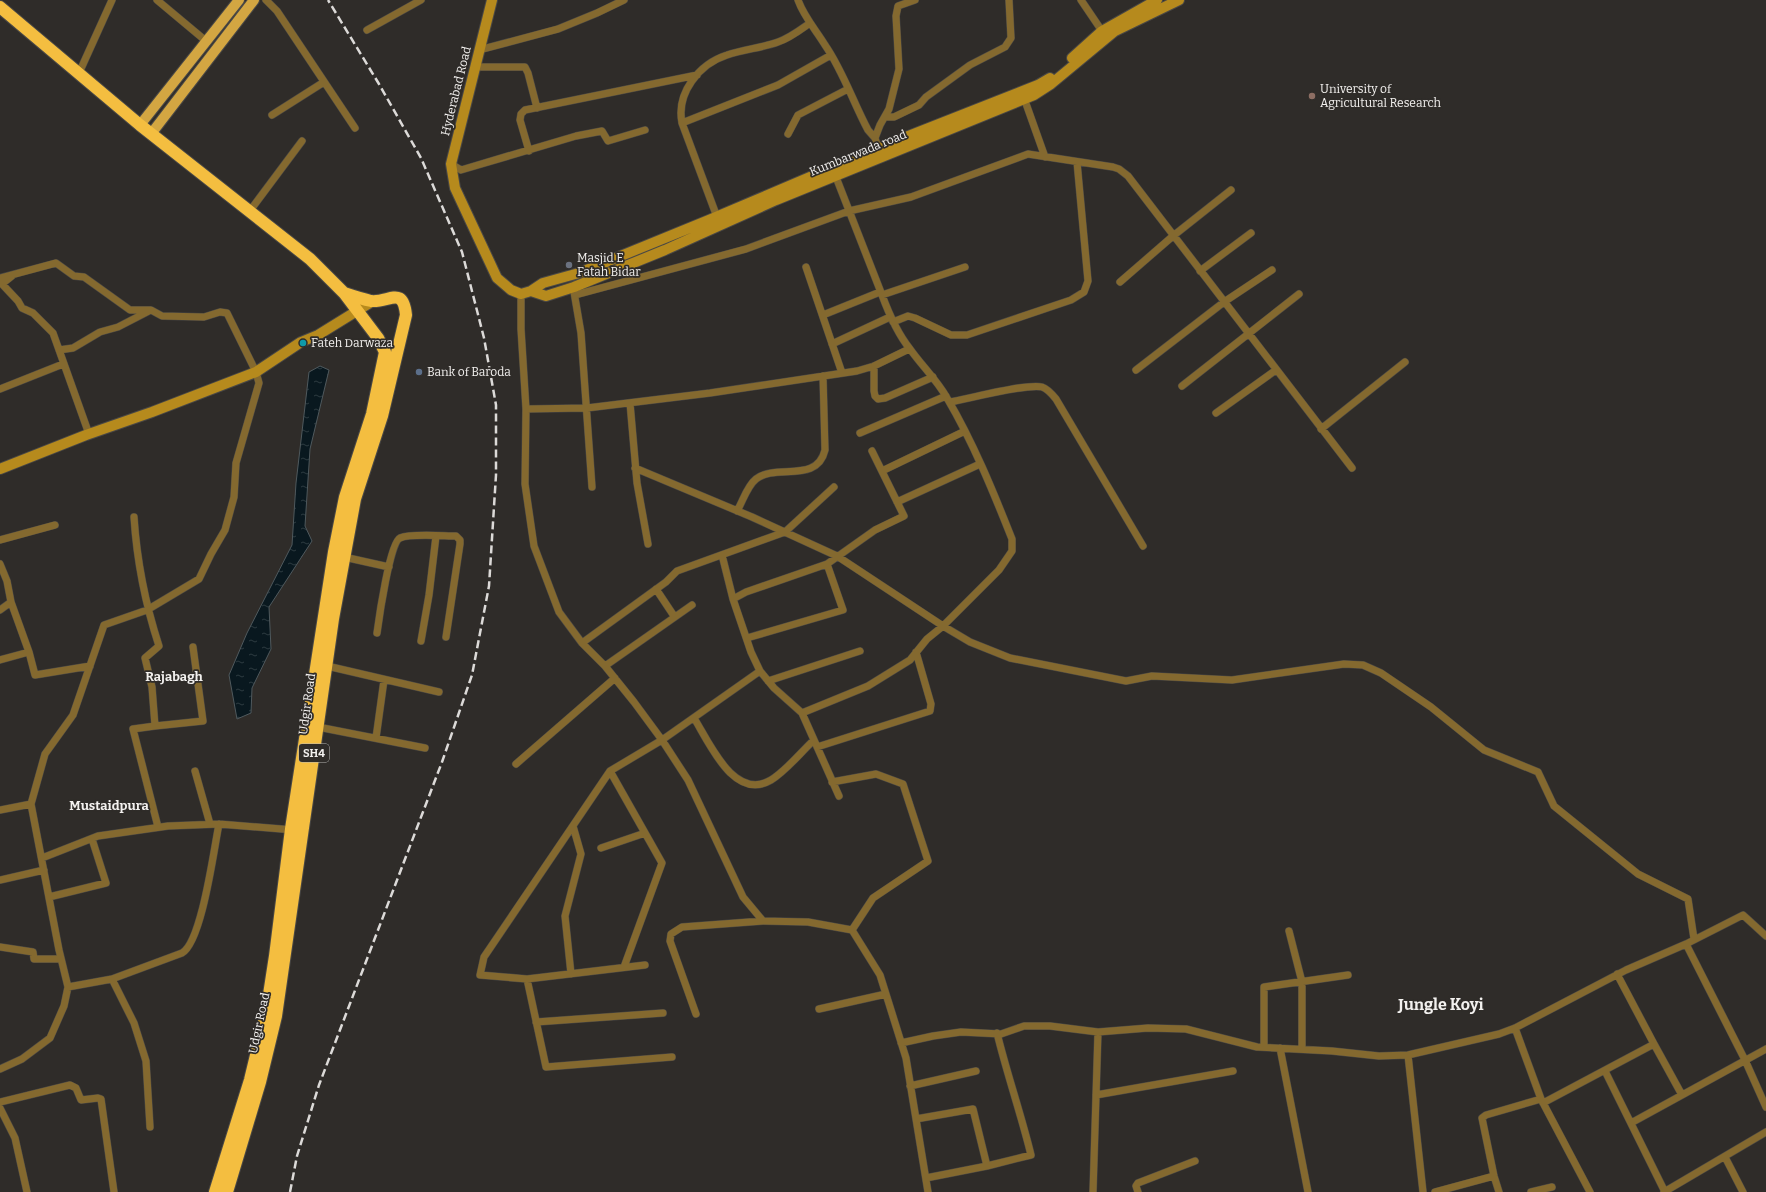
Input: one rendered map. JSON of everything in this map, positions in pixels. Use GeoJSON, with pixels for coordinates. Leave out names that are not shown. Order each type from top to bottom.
{"type":"FeatureCollection","features":[{"type":"Feature","properties":{"kind":"highway"},"geometry":{"type":"LineString","coordinates":[[0,7],[151,134],[310,260],[344,293],[356,311]]}},
{"type":"Feature","properties":{"kind":"highway"},"geometry":{"type":"LineString","coordinates":[[344,293],[373,301]]}},
{"type":"Feature","properties":{"kind":"highway","name":"Udgir Road"},"geometry":{"type":"LineString","coordinates":[[216,1192],[250,1080],[266,1014],[297,831],[318,727],[326,666],[355,499],[382,416],[406,315],[405,307],[400,299],[394,297],[373,301]]}},
{"type":"Feature","properties":{"kind":"highway","name":"Udgir Road"},"geometry":{"type":"LineString","coordinates":[[227,1192],[260,1082],[276,1016],[297,831],[334,552],[345,497],[372,414],[385,358],[383,345],[356,311]]}},
{"type":"Feature","properties":{"kind":"main road"},"geometry":{"type":"LineString","coordinates":[[140,125],[239,0]]}},
{"type":"Feature","properties":{"kind":"main road"},"geometry":{"type":"LineString","coordinates":[[151,134],[254,0]]}},
{"type":"Feature","properties":{"kind":"street"},"geometry":{"type":"LineString","coordinates":[[79,73],[112,0]]}},
{"type":"Feature","properties":{"kind":"street"},"geometry":{"type":"LineString","coordinates":[[158,0],[206,41]]}},
{"type":"Feature","properties":{"kind":"street"},"geometry":{"type":"LineString","coordinates":[[266,0],[277,11],[355,128]]}},
{"type":"Feature","properties":{"kind":"street"},"geometry":{"type":"LineString","coordinates":[[367,30],[421,0]]}},
{"type":"Feature","properties":{"kind":"street","name":"Hyderabad Road"},"geometry":{"type":"LineString","coordinates":[[455,188],[451,164],[474,67],[492,0]]}},
{"type":"Feature","properties":{"kind":"street"},"geometry":{"type":"LineString","coordinates":[[479,50],[558,29],[624,0]]}},
{"type":"Feature","properties":{"kind":"street"},"geometry":{"type":"LineString","coordinates":[[798,0],[810,23],[831,55],[868,130],[877,143]]}},
{"type":"Feature","properties":{"kind":"street"},"geometry":{"type":"LineString","coordinates":[[877,143],[880,125],[886,117],[899,69],[896,16],[898,3],[915,0]]}},
{"type":"Feature","properties":{"kind":"street"},"geometry":{"type":"LineString","coordinates":[[886,117],[894,117],[919,105],[926,97],[970,65],[1005,47],[1011,38],[1009,0]]}},
{"type":"Feature","properties":{"kind":"street","name":"Kumbarwada road"},"geometry":{"type":"LineString","coordinates":[[455,188],[497,278],[511,290],[546,296],[574,291],[776,200],[834,172],[877,143],[1044,82],[1102,31],[1157,0]]}},
{"type":"Feature","properties":{"kind":"street","name":"Kumbarwada road"},"geometry":{"type":"LineString","coordinates":[[526,292],[543,283],[579,273],[717,217],[1024,98],[1046,88],[1115,31],[1179,0]]}},
{"type":"Feature","properties":{"kind":"street"},"geometry":{"type":"LineString","coordinates":[[1084,1],[1102,31]]}},
{"type":"Feature","properties":{"kind":"street"},"geometry":{"type":"LineString","coordinates":[[717,217],[682,123],[681,112],[686,89],[697,75],[720,58],[752,48],[780,42],[810,23]]}},
{"type":"Feature","properties":{"kind":"street"},"geometry":{"type":"LineString","coordinates":[[682,123],[778,85],[831,55]]}},
{"type":"Feature","properties":{"kind":"street"},"geometry":{"type":"LineString","coordinates":[[474,67],[525,67],[537,108]]}},
{"type":"Feature","properties":{"kind":"street"},"geometry":{"type":"LineString","coordinates":[[529,151],[520,120],[521,114],[525,110],[697,75]]}},
{"type":"Feature","properties":{"kind":"street"},"geometry":{"type":"LineString","coordinates":[[272,115],[324,82]]}},
{"type":"Feature","properties":{"kind":"street"},"geometry":{"type":"LineString","coordinates":[[788,134],[798,116],[848,89]]}},
{"type":"Feature","properties":{"kind":"street"},"geometry":{"type":"LineString","coordinates":[[1024,98],[1045,157]]}},
{"type":"Feature","properties":{"kind":"street"},"geometry":{"type":"LineString","coordinates":[[451,164],[461,170],[576,136],[602,131],[608,141],[645,130]]}},
{"type":"Feature","properties":{"kind":"street"},"geometry":{"type":"LineString","coordinates":[[249,212],[302,141]]}},
{"type":"Feature","properties":{"kind":"street"},"geometry":{"type":"LineString","coordinates":[[592,487],[587,408],[580,333],[574,291],[746,249],[849,211],[911,197],[1028,154],[1113,167],[1124,172],[1352,468]]}},
{"type":"Feature","properties":{"kind":"street"},"geometry":{"type":"LineString","coordinates":[[832,344],[891,320],[908,316],[951,335],[967,335],[1071,300],[1084,292],[1088,281],[1077,162]]}},
{"type":"Feature","properties":{"kind":"street"},"geometry":{"type":"LineString","coordinates":[[802,713],[868,686],[910,660],[927,638],[943,626],[999,570],[1012,551],[1012,539],[965,431],[934,377],[909,349],[891,320],[834,172]]}},
{"type":"Feature","properties":{"kind":"street"},"geometry":{"type":"LineString","coordinates":[[1120,282],[1173,236],[1231,190]]}},
{"type":"Feature","properties":{"kind":"street"},"geometry":{"type":"LineString","coordinates":[[1200,271],[1251,233]]}},
{"type":"Feature","properties":{"kind":"street"},"geometry":{"type":"LineString","coordinates":[[0,278],[56,263],[74,276],[84,277],[130,310],[151,310],[162,316],[204,317],[220,312],[227,313],[256,372],[259,383],[236,463],[234,498],[225,530],[199,579],[147,610],[104,625],[73,715],[45,754],[31,804],[61,959],[68,987],[64,1006],[50,1038],[22,1059],[0,1069]]}},
{"type":"Feature","properties":{"kind":"street"},"geometry":{"type":"LineString","coordinates":[[806,267],[842,373]]}},
{"type":"Feature","properties":{"kind":"street"},"geometry":{"type":"LineString","coordinates":[[822,315],[965,267]]}},
{"type":"Feature","properties":{"kind":"street"},"geometry":{"type":"LineString","coordinates":[[1136,370],[1224,302],[1272,270]]}},
{"type":"Feature","properties":{"kind":"street"},"geometry":{"type":"LineString","coordinates":[[13,274],[2,284],[18,301],[22,308],[33,313],[53,332],[58,350],[89,434]]}},
{"type":"Feature","properties":{"kind":"street"},"geometry":{"type":"LineString","coordinates":[[526,292],[521,329],[526,409],[525,484],[534,546],[559,612],[582,642],[615,678],[662,740],[688,780],[743,897],[763,921]]}},
{"type":"Feature","properties":{"kind":"street"},"geometry":{"type":"LineString","coordinates":[[1182,386],[1299,294]]}},
{"type":"Feature","properties":{"kind":"street"},"geometry":{"type":"LineString","coordinates":[[0,469],[256,372],[302,342],[318,335],[373,301]]}},
{"type":"Feature","properties":{"kind":"street"},"geometry":{"type":"LineString","coordinates":[[58,350],[73,348],[100,332],[118,327],[151,310]]}},
{"type":"Feature","properties":{"kind":"street"},"geometry":{"type":"LineString","coordinates":[[526,409],[587,408],[710,393],[823,376],[874,366],[909,349]]}},
{"type":"Feature","properties":{"kind":"street"},"geometry":{"type":"LineString","coordinates":[[1321,429],[1405,362]]}},
{"type":"Feature","properties":{"kind":"street"},"geometry":{"type":"LineString","coordinates":[[0,389],[63,364]]}},
{"type":"Feature","properties":{"kind":"street"},"geometry":{"type":"LineString","coordinates":[[874,366],[874,396],[878,399],[885,398],[934,377]]}},
{"type":"Feature","properties":{"kind":"street"},"geometry":{"type":"LineString","coordinates":[[1216,413],[1276,370]]}},
{"type":"Feature","properties":{"kind":"street"},"geometry":{"type":"LineString","coordinates":[[737,511],[756,479],[768,474],[809,469],[818,464],[822,459],[825,450],[823,376]]}},
{"type":"Feature","properties":{"kind":"street"},"geometry":{"type":"LineString","coordinates":[[860,433],[948,399],[1031,387],[1043,388],[1050,392],[1056,399],[1143,546]]}},
{"type":"Feature","properties":{"kind":"street"},"geometry":{"type":"LineString","coordinates":[[630,403],[636,468],[648,544]]}},
{"type":"Feature","properties":{"kind":"street"},"geometry":{"type":"LineString","coordinates":[[882,471],[965,431]]}},
{"type":"Feature","properties":{"kind":"street"},"geometry":{"type":"LineString","coordinates":[[733,599],[746,592],[827,564],[875,530],[904,516],[872,451]]}},
{"type":"Feature","properties":{"kind":"street"},"geometry":{"type":"LineString","coordinates":[[897,502],[980,464]]}},
{"type":"Feature","properties":{"kind":"street"},"geometry":{"type":"LineString","coordinates":[[636,468],[837,556],[943,626],[970,642],[1010,658],[1126,681],[1152,676],[1232,680],[1344,664],[1357,664],[1368,667],[1387,677],[1421,700],[1484,750],[1538,772],[1554,806],[1638,874],[1688,899],[1694,939]]}},
{"type":"Feature","properties":{"kind":"street"},"geometry":{"type":"LineString","coordinates":[[582,642],[656,589],[677,571],[785,532],[834,487]]}},
{"type":"Feature","properties":{"kind":"street"},"geometry":{"type":"LineString","coordinates":[[134,517],[136,551],[147,610],[159,646],[145,658],[152,687],[155,726]]}},
{"type":"Feature","properties":{"kind":"street"},"geometry":{"type":"LineString","coordinates":[[0,540],[54,525]]}},
{"type":"Feature","properties":{"kind":"street"},"geometry":{"type":"LineString","coordinates":[[377,633],[389,567],[397,540],[406,536],[456,536],[460,540],[446,637]]}},
{"type":"Feature","properties":{"kind":"street"},"geometry":{"type":"LineString","coordinates":[[421,641],[429,595],[436,536]]}},
{"type":"Feature","properties":{"kind":"street"},"geometry":{"type":"LineString","coordinates":[[722,555],[733,599],[751,652],[760,671],[774,688],[802,713],[839,796]]}},
{"type":"Feature","properties":{"kind":"street"},"geometry":{"type":"LineString","coordinates":[[344,557],[389,567]]}},
{"type":"Feature","properties":{"kind":"street"},"geometry":{"type":"LineString","coordinates":[[0,564],[7,581],[11,602],[29,652],[35,675],[90,666]]}},
{"type":"Feature","properties":{"kind":"street"},"geometry":{"type":"LineString","coordinates":[[747,638],[844,610],[827,564]]}},
{"type":"Feature","properties":{"kind":"street"},"geometry":{"type":"LineString","coordinates":[[656,589],[674,616]]}},
{"type":"Feature","properties":{"kind":"street"},"geometry":{"type":"LineString","coordinates":[[0,610],[11,602]]}},
{"type":"Feature","properties":{"kind":"street"},"geometry":{"type":"LineString","coordinates":[[605,666],[674,616],[692,605]]}},
{"type":"Feature","properties":{"kind":"street"},"geometry":{"type":"LineString","coordinates":[[158,827],[132,729],[203,720],[193,647]]}},
{"type":"Feature","properties":{"kind":"street"},"geometry":{"type":"LineString","coordinates":[[768,681],[860,651]]}},
{"type":"Feature","properties":{"kind":"street"},"geometry":{"type":"LineString","coordinates":[[0,660],[29,652]]}},
{"type":"Feature","properties":{"kind":"street"},"geometry":{"type":"LineString","coordinates":[[817,747],[930,712],[930,704],[916,652]]}},
{"type":"Feature","properties":{"kind":"street"},"geometry":{"type":"LineString","coordinates":[[326,666],[439,692]]}},
{"type":"Feature","properties":{"kind":"street"},"geometry":{"type":"LineString","coordinates":[[645,965],[527,980],[480,975],[484,957],[610,771],[662,740],[760,671]]}},
{"type":"Feature","properties":{"kind":"street"},"geometry":{"type":"LineString","coordinates":[[516,764],[615,678]]}},
{"type":"Feature","properties":{"kind":"street"},"geometry":{"type":"LineString","coordinates":[[376,738],[384,680]]}},
{"type":"Feature","properties":{"kind":"street"},"geometry":{"type":"LineString","coordinates":[[694,718],[730,774],[738,781],[749,785],[761,784],[771,780],[814,740]]}},
{"type":"Feature","properties":{"kind":"street"},"geometry":{"type":"LineString","coordinates":[[318,727],[425,748]]}},
{"type":"Feature","properties":{"kind":"street"},"geometry":{"type":"LineString","coordinates":[[195,771],[210,824]]}},
{"type":"Feature","properties":{"kind":"street"},"geometry":{"type":"LineString","coordinates":[[610,771],[662,863],[624,967]]}},
{"type":"Feature","properties":{"kind":"street"},"geometry":{"type":"LineString","coordinates":[[832,782],[876,774],[903,784],[928,861],[873,898],[852,930]]}},
{"type":"Feature","properties":{"kind":"street"},"geometry":{"type":"LineString","coordinates":[[0,810],[31,804]]}},
{"type":"Feature","properties":{"kind":"street"},"geometry":{"type":"LineString","coordinates":[[68,987],[112,979],[182,953],[189,948],[205,902],[218,824]]}},
{"type":"Feature","properties":{"kind":"street"},"geometry":{"type":"LineString","coordinates":[[42,858],[98,836],[158,827],[218,824],[297,831]]}},
{"type":"Feature","properties":{"kind":"street"},"geometry":{"type":"LineString","coordinates":[[571,974],[565,916],[582,854],[572,826]]}},
{"type":"Feature","properties":{"kind":"street"},"geometry":{"type":"LineString","coordinates":[[601,848],[645,833]]}},
{"type":"Feature","properties":{"kind":"street"},"geometry":{"type":"LineString","coordinates":[[49,897],[106,883],[92,839]]}},
{"type":"Feature","properties":{"kind":"street"},"geometry":{"type":"LineString","coordinates":[[0,880],[44,870]]}},
{"type":"Feature","properties":{"kind":"street"},"geometry":{"type":"LineString","coordinates":[[901,1042],[961,1032],[1001,1034],[1024,1026],[1050,1026],[1098,1032],[1148,1028],[1186,1029],[1222,1039],[1264,1047],[1380,1056],[1408,1055],[1499,1034],[1515,1028],[1617,974],[1686,944],[1743,915],[1766,936]]}},
{"type":"Feature","properties":{"kind":"street"},"geometry":{"type":"LineString","coordinates":[[696,1014],[670,941],[671,934],[682,927],[763,921],[808,922],[852,930],[880,975],[906,1058],[928,1192]]}},
{"type":"Feature","properties":{"kind":"street"},"geometry":{"type":"LineString","coordinates":[[1289,931],[1302,982],[1302,1049]]}},
{"type":"Feature","properties":{"kind":"street"},"geometry":{"type":"LineString","coordinates":[[1686,944],[1766,1107]]}},
{"type":"Feature","properties":{"kind":"street"},"geometry":{"type":"LineString","coordinates":[[0,947],[33,952],[34,959],[61,959]]}},
{"type":"Feature","properties":{"kind":"street"},"geometry":{"type":"LineString","coordinates":[[1617,974],[1682,1094]]}},
{"type":"Feature","properties":{"kind":"street"},"geometry":{"type":"LineString","coordinates":[[1264,1047],[1264,987],[1348,975]]}},
{"type":"Feature","properties":{"kind":"street"},"geometry":{"type":"LineString","coordinates":[[112,979],[134,1023],[146,1061],[150,1127]]}},
{"type":"Feature","properties":{"kind":"street"},"geometry":{"type":"LineString","coordinates":[[527,980],[546,1067],[672,1057]]}},
{"type":"Feature","properties":{"kind":"street"},"geometry":{"type":"LineString","coordinates":[[819,1009],[886,994]]}},
{"type":"Feature","properties":{"kind":"street"},"geometry":{"type":"LineString","coordinates":[[536,1022],[663,1013]]}},
{"type":"Feature","properties":{"kind":"street"},"geometry":{"type":"LineString","coordinates":[[1515,1028],[1542,1101],[1590,1192]]}},
{"type":"Feature","properties":{"kind":"street"},"geometry":{"type":"LineString","coordinates":[[1093,1192],[1098,1032]]}},
{"type":"Feature","properties":{"kind":"street"},"geometry":{"type":"LineString","coordinates":[[926,1178],[987,1166],[1031,1155],[1021,1113],[1008,1078],[996,1033]]}},
{"type":"Feature","properties":{"kind":"street"},"geometry":{"type":"LineString","coordinates":[[1500,1192],[1494,1176],[1482,1118],[1486,1115],[1542,1101],[1605,1071],[1654,1044]]}},
{"type":"Feature","properties":{"kind":"street"},"geometry":{"type":"LineString","coordinates":[[1280,1048],[1308,1192]]}},
{"type":"Feature","properties":{"kind":"street"},"geometry":{"type":"LineString","coordinates":[[1630,1123],[1766,1049]]}},
{"type":"Feature","properties":{"kind":"street"},"geometry":{"type":"LineString","coordinates":[[1408,1055],[1423,1192]]}},
{"type":"Feature","properties":{"kind":"street"},"geometry":{"type":"LineString","coordinates":[[910,1086],[976,1071]]}},
{"type":"Feature","properties":{"kind":"street"},"geometry":{"type":"LineString","coordinates":[[1096,1095],[1233,1071]]}},
{"type":"Feature","properties":{"kind":"street"},"geometry":{"type":"LineString","coordinates":[[1605,1071],[1664,1192],[1766,1132]]}},
{"type":"Feature","properties":{"kind":"street"},"geometry":{"type":"LineString","coordinates":[[0,1102],[70,1085],[76,1088],[81,1100],[101,1099],[114,1192]]}},
{"type":"Feature","properties":{"kind":"street"},"geometry":{"type":"LineString","coordinates":[[916,1119],[973,1109],[987,1166]]}},
{"type":"Feature","properties":{"kind":"street"},"geometry":{"type":"LineString","coordinates":[[0,1111],[15,1138],[27,1192]]}},
{"type":"Feature","properties":{"kind":"street"},"geometry":{"type":"LineString","coordinates":[[1725,1156],[1743,1192]]}},
{"type":"Feature","properties":{"kind":"street"},"geometry":{"type":"LineString","coordinates":[[1138,1192],[1136,1186],[1138,1183],[1195,1161]]}},
{"type":"Feature","properties":{"kind":"street"},"geometry":{"type":"LineString","coordinates":[[1435,1192],[1494,1176]]}},
{"type":"Feature","properties":{"kind":"street"},"geometry":{"type":"LineString","coordinates":[[1531,1192],[1552,1187]]}},
{"type":"Feature","properties":{"kind":"water"},"geometry":{"type":"Polygon","coordinates":[[[320,366],[329,370],[310,449],[305,526],[312,541],[269,607],[271,649],[252,688],[251,713],[237,719],[229,675],[247,633],[292,545],[296,483],[309,372],[320,366]]]}},
{"type":"Feature","properties":{"kind":"railway"},"geometry":{"type":"LineString","coordinates":[[290,1192],[297,1156],[319,1085],[442,762],[472,675],[489,586],[496,475],[496,405],[484,338],[462,252],[421,158],[379,84],[328,0]]}},
{"type":"Feature","properties":{"kind":"place","name":"University of Agricultural Research"},"geometry":{"type":"Point","coordinates":[1312,96]}},
{"type":"Feature","properties":{"kind":"place","name":"Masjid E Fatah Bidar"},"geometry":{"type":"Point","coordinates":[569,265]}},
{"type":"Feature","properties":{"kind":"place","name":"Fateh Darwaza"},"geometry":{"type":"Point","coordinates":[303,343]}},
{"type":"Feature","properties":{"kind":"place","name":"Bank of Baroda"},"geometry":{"type":"Point","coordinates":[419,372]}},
{"type":"Feature","properties":{"kind":"district","name":"Rajabagh"},"geometry":{"type":"Point","coordinates":[174,676]}},
{"type":"Feature","properties":{"kind":"district","name":"Mustaidpura"},"geometry":{"type":"Point","coordinates":[109,805]}},
{"type":"Feature","properties":{"kind":"district","name":"Jungle Koyi"},"geometry":{"type":"Point","coordinates":[1441,1004]}}]}
